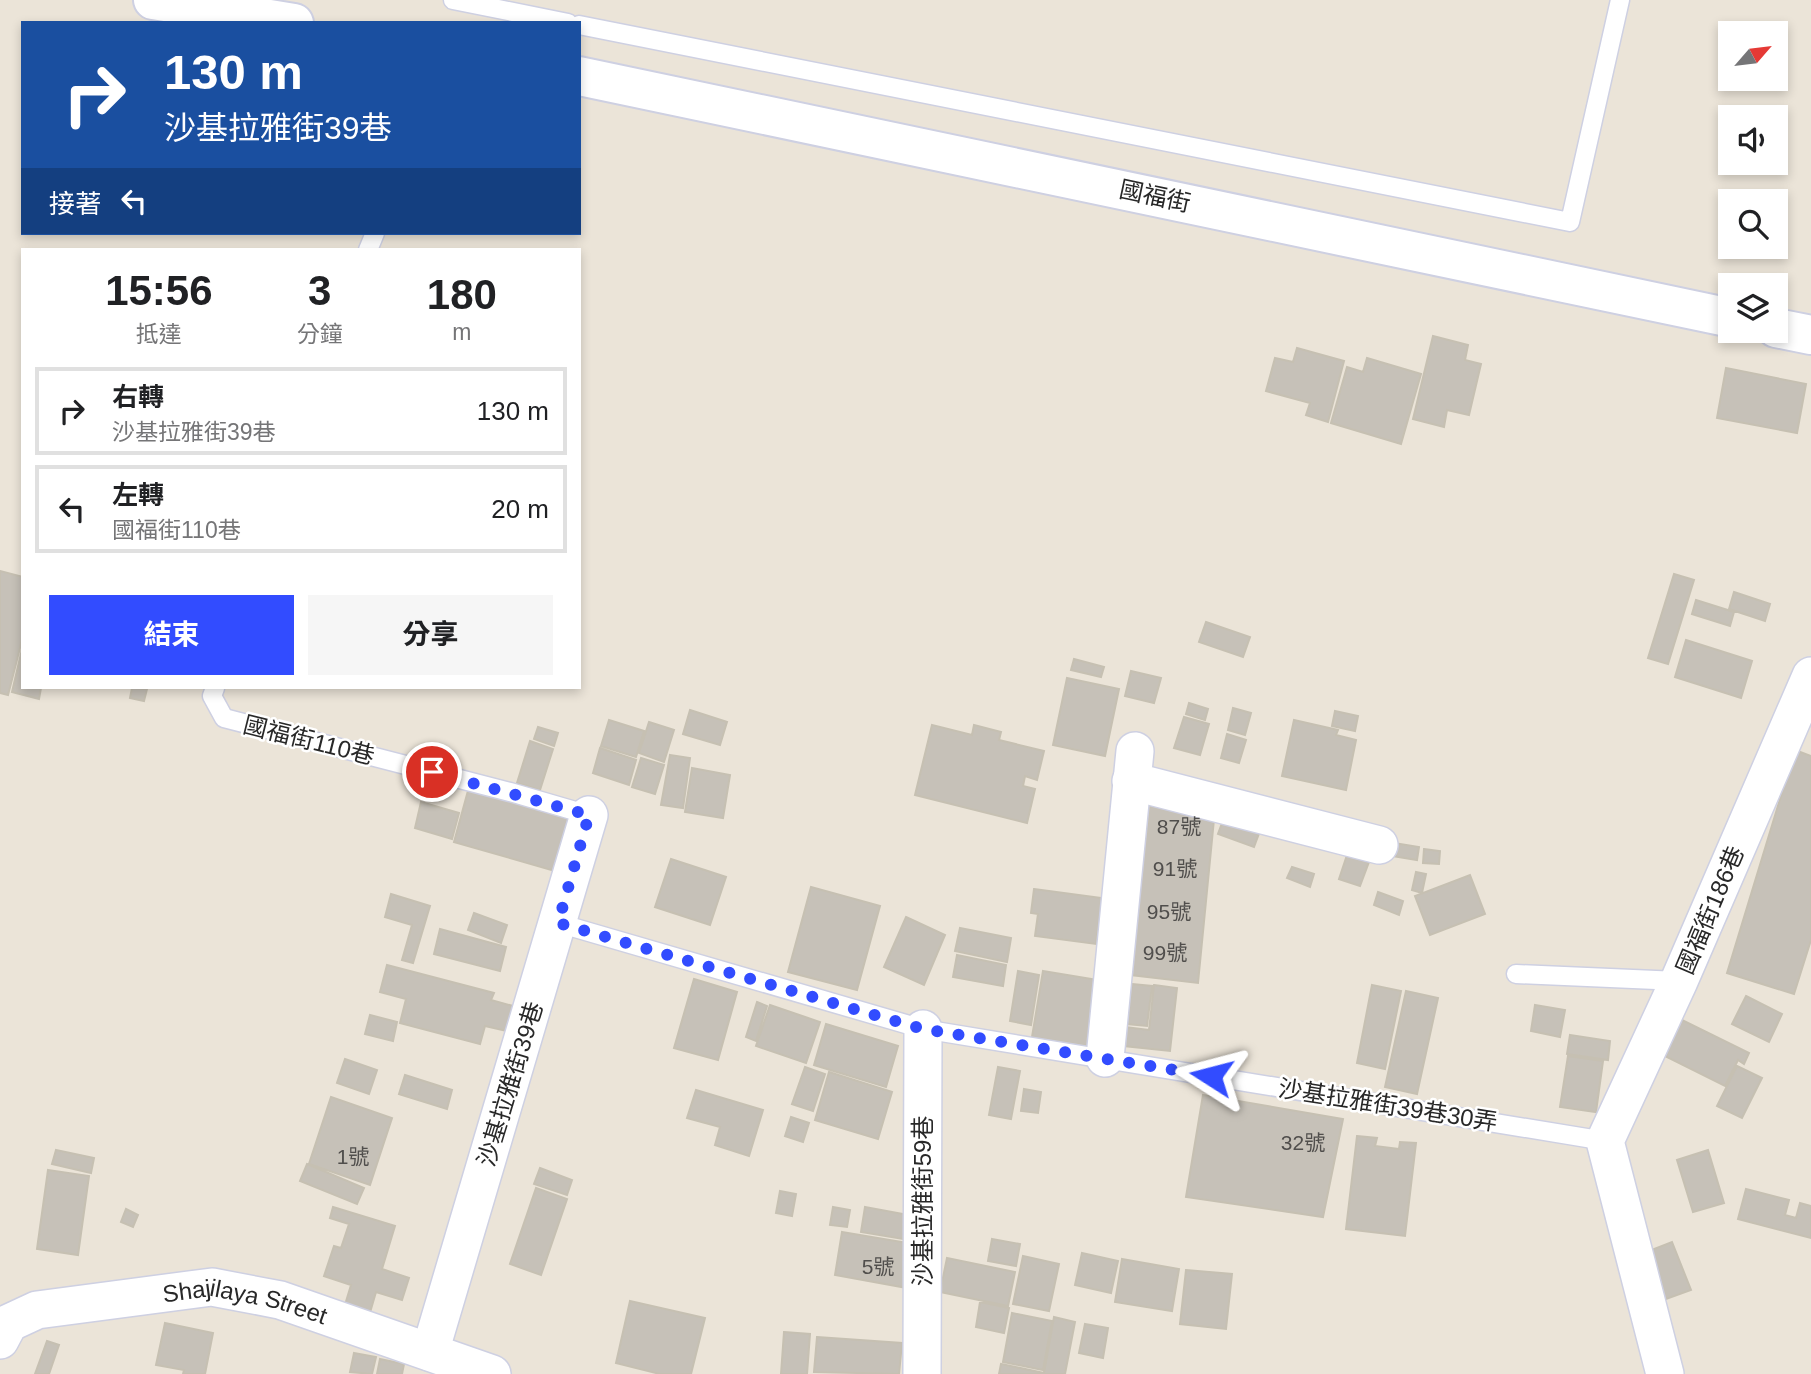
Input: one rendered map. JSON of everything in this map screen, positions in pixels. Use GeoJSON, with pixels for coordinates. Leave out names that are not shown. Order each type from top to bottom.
{"type":"FeatureCollection","features":[{"type":"Feature","properties":{"kind":"street"},"geometry":{"type":"LineString","coordinates":[[153,0],[281,21]]}},
{"type":"Feature","properties":{"kind":"street","name":"國福街"},"geometry":{"type":"LineString","coordinates":[[581,76],[1718,315]]}},
{"type":"Feature","properties":{"kind":"street"},"geometry":{"type":"LineString","coordinates":[[1788,330],[1811,335]]}},
{"type":"Feature","properties":{"kind":"street","name":"國福街186巷"},"geometry":{"type":"LineString","coordinates":[[1605,1141],[1679,982],[1811,677]]}},
{"type":"Feature","properties":{"kind":"street"},"geometry":{"type":"LineString","coordinates":[[1105,1058],[1133,766],[1379,845]]}},
{"type":"Feature","properties":{"kind":"street","name":"沙基拉雅街39巷"},"geometry":{"type":"LineString","coordinates":[[430,1352],[589,815]]}},
{"type":"Feature","properties":{"kind":"street","name":"沙基拉雅街59巷"},"geometry":{"type":"LineString","coordinates":[[922,1374],[923,1029]]}},
{"type":"Feature","properties":{"kind":"street"},"geometry":{"type":"LineString","coordinates":[[1605,1141],[1665,1374]]}},
{"type":"Feature","properties":{"kind":"street","name":"Shajilaya Street"},"geometry":{"type":"LineString","coordinates":[[0,1340],[9,1323],[37,1310],[212,1287],[280,1300],[492,1374]]}},
{"type":"Feature","properties":{"kind":"lane"},"geometry":{"type":"LineString","coordinates":[[453,0],[558,21]]}},
{"type":"Feature","properties":{"kind":"lane"},"geometry":{"type":"LineString","coordinates":[[581,25],[1570,222],[1620,0]]}},
{"type":"Feature","properties":{"kind":"lane","name":"國福街110巷"},"geometry":{"type":"LineString","coordinates":[[215,689],[212,696],[224,718],[589,815]]}},
{"type":"Feature","properties":{"kind":"lane","name":"沙基拉雅街39巷30弄"},"geometry":{"type":"LineString","coordinates":[[558,923],[923,1029],[1605,1141]]}},
{"type":"Feature","properties":{"kind":"lane"},"geometry":{"type":"LineString","coordinates":[[1516,974],[1679,982]]}},
{"type":"Feature","properties":{"kind":"building"},"geometry":{"type":"Polygon","coordinates":[[[1433,336],[1468,345],[1465,360],[1481,364],[1469,415],[1447,410],[1444,427],[1413,419],[1433,336]]]}},
{"type":"Feature","properties":{"kind":"building"},"geometry":{"type":"Polygon","coordinates":[[[1297,348],[1344,361],[1328,422],[1306,415],[1310,403],[1266,391],[1275,358],[1293,362],[1297,348]]]}},
{"type":"Feature","properties":{"kind":"building"},"geometry":{"type":"Polygon","coordinates":[[[1367,358],[1421,374],[1401,444],[1331,423],[1347,367],[1363,372],[1367,358]]]}},
{"type":"Feature","properties":{"kind":"building"},"geometry":{"type":"Polygon","coordinates":[[[1726,368],[1806,384],[1797,433],[1717,418],[1726,368]]]}},
{"type":"Feature","properties":{"kind":"building"},"geometry":{"type":"Polygon","coordinates":[[[0,571],[21,576],[21,644],[8,695],[0,693],[0,571]]]}},
{"type":"Feature","properties":{"kind":"building"},"geometry":{"type":"Polygon","coordinates":[[[1674,574],[1694,580],[1668,664],[1648,658],[1674,574]]]}},
{"type":"Feature","properties":{"kind":"building"},"geometry":{"type":"Polygon","coordinates":[[[1734,592],[1770,604],[1765,621],[1729,609],[1734,592]]]}},
{"type":"Feature","properties":{"kind":"building"},"geometry":{"type":"Polygon","coordinates":[[[1696,600],[1734,612],[1730,626],[1692,614],[1696,600]]]}},
{"type":"Feature","properties":{"kind":"building"},"geometry":{"type":"Polygon","coordinates":[[[1206,622],[1250,637],[1243,657],[1199,642],[1206,622]]]}},
{"type":"Feature","properties":{"kind":"building"},"geometry":{"type":"Polygon","coordinates":[[[1686,640],[1752,661],[1741,698],[1675,677],[1686,640]]]}},
{"type":"Feature","properties":{"kind":"building"},"geometry":{"type":"Polygon","coordinates":[[[21,654],[21,689],[41,689],[39,699],[12,692],[21,654]]]}},
{"type":"Feature","properties":{"kind":"building"},"geometry":{"type":"Polygon","coordinates":[[[1074,659],[1104,667],[1101,677],[1071,670],[1074,659]]]}},
{"type":"Feature","properties":{"kind":"building"},"geometry":{"type":"Polygon","coordinates":[[[1131,671],[1161,678],[1154,703],[1125,696],[1131,671]]]}},
{"type":"Feature","properties":{"kind":"building"},"geometry":{"type":"Polygon","coordinates":[[[1067,678],[1119,689],[1105,756],[1053,745],[1067,678]]]}},
{"type":"Feature","properties":{"kind":"building"},"geometry":{"type":"Polygon","coordinates":[[[132,689],[147,689],[144,701],[130,698],[132,689]]]}},
{"type":"Feature","properties":{"kind":"building"},"geometry":{"type":"Polygon","coordinates":[[[1189,703],[1208,709],[1205,720],[1186,714],[1189,703]]]}},
{"type":"Feature","properties":{"kind":"building"},"geometry":{"type":"Polygon","coordinates":[[[1233,708],[1251,713],[1245,735],[1228,730],[1233,708]]]}},
{"type":"Feature","properties":{"kind":"building"},"geometry":{"type":"Polygon","coordinates":[[[690,710],[727,722],[720,745],[683,734],[690,710]]]}},
{"type":"Feature","properties":{"kind":"building"},"geometry":{"type":"Polygon","coordinates":[[[1335,711],[1358,716],[1355,731],[1332,726],[1335,711]]]}},
{"type":"Feature","properties":{"kind":"building"},"geometry":{"type":"Polygon","coordinates":[[[1184,717],[1209,724],[1200,755],[1174,748],[1184,717]]]}},
{"type":"Feature","properties":{"kind":"building"},"geometry":{"type":"Polygon","coordinates":[[[609,720],[644,731],[636,757],[601,746],[609,720]]]}},
{"type":"Feature","properties":{"kind":"building"},"geometry":{"type":"Polygon","coordinates":[[[1294,720],[1338,730],[1336,735],[1356,740],[1346,790],[1282,776],[1294,720]]]}},
{"type":"Feature","properties":{"kind":"building"},"geometry":{"type":"Polygon","coordinates":[[[649,722],[674,730],[664,762],[639,753],[649,722]]]}},
{"type":"Feature","properties":{"kind":"building"},"geometry":{"type":"Polygon","coordinates":[[[932,725],[972,735],[974,725],[1001,732],[999,740],[1044,751],[1037,780],[1025,776],[1023,786],[1035,789],[1027,823],[915,795],[932,725]]]}},
{"type":"Feature","properties":{"kind":"building"},"geometry":{"type":"Polygon","coordinates":[[[538,727],[558,733],[554,746],[534,739],[538,727]]]}},
{"type":"Feature","properties":{"kind":"building"},"geometry":{"type":"Polygon","coordinates":[[[1227,734],[1246,740],[1239,763],[1221,758],[1227,734]]]}},
{"type":"Feature","properties":{"kind":"building"},"geometry":{"type":"Polygon","coordinates":[[[530,741],[553,749],[540,790],[517,783],[530,741]]]}},
{"type":"Feature","properties":{"kind":"building"},"geometry":{"type":"Polygon","coordinates":[[[600,748],[636,760],[629,785],[593,773],[600,748]]]}},
{"type":"Feature","properties":{"kind":"building"},"geometry":{"type":"Polygon","coordinates":[[[1795,750],[1811,756],[1811,940],[1794,994],[1727,973],[1795,750]]]}},
{"type":"Feature","properties":{"kind":"building"},"geometry":{"type":"Polygon","coordinates":[[[670,755],[690,758],[683,808],[661,805],[670,755]]]}},
{"type":"Feature","properties":{"kind":"building"},"geometry":{"type":"Polygon","coordinates":[[[641,758],[664,765],[655,794],[632,787],[641,758]]]}},
{"type":"Feature","properties":{"kind":"building"},"geometry":{"type":"Polygon","coordinates":[[[692,768],[730,775],[723,818],[685,812],[692,768]]]}},
{"type":"Feature","properties":{"kind":"building"},"geometry":{"type":"Polygon","coordinates":[[[469,787],[570,817],[555,871],[454,842],[469,787]]]}},
{"type":"Feature","properties":{"kind":"building"},"geometry":{"type":"Polygon","coordinates":[[[1150,800],[1215,809],[1198,983],[1131,975],[1150,800]]]}},
{"type":"Feature","properties":{"kind":"building"},"geometry":{"type":"Polygon","coordinates":[[[421,802],[459,813],[452,839],[415,828],[421,802]]]}},
{"type":"Feature","properties":{"kind":"building"},"geometry":{"type":"Polygon","coordinates":[[[1225,815],[1261,828],[1254,847],[1218,834],[1225,815]]]}},
{"type":"Feature","properties":{"kind":"building"},"geometry":{"type":"Polygon","coordinates":[[[1394,843],[1419,847],[1417,860],[1392,856],[1394,843]]]}},
{"type":"Feature","properties":{"kind":"building"},"geometry":{"type":"Polygon","coordinates":[[[1424,849],[1440,851],[1439,864],[1423,863],[1424,849]]]}},
{"type":"Feature","properties":{"kind":"building"},"geometry":{"type":"Polygon","coordinates":[[[1347,855],[1369,862],[1360,886],[1339,879],[1347,855]]]}},
{"type":"Feature","properties":{"kind":"building"},"geometry":{"type":"Polygon","coordinates":[[[671,859],[726,877],[710,925],[655,907],[671,859]]]}},
{"type":"Feature","properties":{"kind":"building"},"geometry":{"type":"Polygon","coordinates":[[[1292,867],[1314,874],[1310,887],[1287,878],[1292,867]]]}},
{"type":"Feature","properties":{"kind":"building"},"geometry":{"type":"Polygon","coordinates":[[[1416,872],[1426,874],[1422,893],[1412,890],[1416,872]]]}},
{"type":"Feature","properties":{"kind":"building"},"geometry":{"type":"Polygon","coordinates":[[[1470,875],[1485,914],[1430,935],[1415,896],[1470,875]]]}},
{"type":"Feature","properties":{"kind":"building"},"geometry":{"type":"Polygon","coordinates":[[[811,887],[880,906],[857,990],[788,972],[811,887]]]}},
{"type":"Feature","properties":{"kind":"building"},"geometry":{"type":"Polygon","coordinates":[[[1034,889],[1102,898],[1096,944],[1035,936],[1038,914],[1031,913],[1034,889]]]}},
{"type":"Feature","properties":{"kind":"building"},"geometry":{"type":"Polygon","coordinates":[[[1378,892],[1403,901],[1399,915],[1374,905],[1378,892]]]}},
{"type":"Feature","properties":{"kind":"building"},"geometry":{"type":"Polygon","coordinates":[[[391,894],[430,906],[413,963],[402,960],[412,925],[385,917],[391,894]]]}},
{"type":"Feature","properties":{"kind":"building"},"geometry":{"type":"Polygon","coordinates":[[[474,913],[507,925],[501,943],[468,930],[474,913]]]}},
{"type":"Feature","properties":{"kind":"building"},"geometry":{"type":"Polygon","coordinates":[[[906,917],[945,935],[924,985],[884,967],[906,917]]]}},
{"type":"Feature","properties":{"kind":"building"},"geometry":{"type":"Polygon","coordinates":[[[960,928],[1011,938],[1007,962],[955,951],[960,928]]]}},
{"type":"Feature","properties":{"kind":"building"},"geometry":{"type":"Polygon","coordinates":[[[440,929],[506,947],[500,971],[434,954],[440,929]]]}},
{"type":"Feature","properties":{"kind":"building"},"geometry":{"type":"Polygon","coordinates":[[[957,955],[1006,965],[1003,986],[953,977],[957,955]]]}},
{"type":"Feature","properties":{"kind":"building"},"geometry":{"type":"Polygon","coordinates":[[[387,965],[494,993],[491,1000],[513,1006],[507,1031],[485,1026],[480,1044],[400,1023],[406,999],[380,992],[387,965]]]}},
{"type":"Feature","properties":{"kind":"building"},"geometry":{"type":"Polygon","coordinates":[[[1018,971],[1039,975],[1031,1025],[1010,1021],[1018,971]]]}},
{"type":"Feature","properties":{"kind":"building"},"geometry":{"type":"Polygon","coordinates":[[[1043,971],[1104,981],[1093,1047],[1032,1037],[1043,971]]]}},
{"type":"Feature","properties":{"kind":"building"},"geometry":{"type":"Polygon","coordinates":[[[694,979],[737,992],[718,1060],[674,1048],[694,979]]]}},
{"type":"Feature","properties":{"kind":"building"},"geometry":{"type":"Polygon","coordinates":[[[1132,984],[1152,986],[1147,1026],[1127,1024],[1132,984]]]}},
{"type":"Feature","properties":{"kind":"building"},"geometry":{"type":"Polygon","coordinates":[[[1154,985],[1177,988],[1170,1051],[1124,1046],[1126,1027],[1149,1030],[1154,985]]]}},
{"type":"Feature","properties":{"kind":"building"},"geometry":{"type":"Polygon","coordinates":[[[1372,985],[1401,991],[1385,1069],[1357,1063],[1372,985]]]}},
{"type":"Feature","properties":{"kind":"building"},"geometry":{"type":"Polygon","coordinates":[[[1406,991],[1438,998],[1417,1094],[1385,1087],[1406,991]]]}},
{"type":"Feature","properties":{"kind":"building"},"geometry":{"type":"Polygon","coordinates":[[[1746,996],[1782,1014],[1769,1042],[1732,1024],[1746,996]]]}},
{"type":"Feature","properties":{"kind":"building"},"geometry":{"type":"Polygon","coordinates":[[[757,1002],[767,1006],[756,1041],[746,1037],[757,1002]]]}},
{"type":"Feature","properties":{"kind":"building"},"geometry":{"type":"Polygon","coordinates":[[[770,1005],[820,1022],[806,1063],[756,1046],[770,1005]]]}},
{"type":"Feature","properties":{"kind":"building"},"geometry":{"type":"Polygon","coordinates":[[[1535,1005],[1565,1010],[1560,1037],[1531,1031],[1535,1005]]]}},
{"type":"Feature","properties":{"kind":"building"},"geometry":{"type":"Polygon","coordinates":[[[370,1015],[397,1022],[393,1041],[365,1034],[370,1015]]]}},
{"type":"Feature","properties":{"kind":"building"},"geometry":{"type":"Polygon","coordinates":[[[1674,1016],[1749,1053],[1744,1064],[1738,1060],[1725,1086],[1657,1052],[1674,1016]]]}},
{"type":"Feature","properties":{"kind":"building"},"geometry":{"type":"Polygon","coordinates":[[[826,1024],[898,1046],[886,1087],[814,1065],[826,1024]]]}},
{"type":"Feature","properties":{"kind":"building"},"geometry":{"type":"Polygon","coordinates":[[[1570,1035],[1610,1041],[1608,1060],[1567,1054],[1570,1035]]]}},
{"type":"Feature","properties":{"kind":"building"},"geometry":{"type":"Polygon","coordinates":[[[1568,1056],[1603,1061],[1596,1112],[1560,1107],[1568,1056]]]}},
{"type":"Feature","properties":{"kind":"building"},"geometry":{"type":"Polygon","coordinates":[[[345,1059],[377,1070],[369,1094],[337,1083],[345,1059]]]}},
{"type":"Feature","properties":{"kind":"building"},"geometry":{"type":"Polygon","coordinates":[[[1737,1066],[1762,1078],[1742,1118],[1717,1106],[1737,1066]]]}},
{"type":"Feature","properties":{"kind":"building"},"geometry":{"type":"Polygon","coordinates":[[[805,1067],[825,1074],[813,1111],[792,1104],[805,1067]]]}},
{"type":"Feature","properties":{"kind":"building"},"geometry":{"type":"Polygon","coordinates":[[[998,1067],[1020,1071],[1011,1119],[989,1115],[998,1067]]]}},
{"type":"Feature","properties":{"kind":"building"},"geometry":{"type":"Polygon","coordinates":[[[829,1072],[892,1092],[878,1139],[815,1120],[829,1072]]]}},
{"type":"Feature","properties":{"kind":"building"},"geometry":{"type":"Polygon","coordinates":[[[405,1075],[452,1090],[447,1109],[399,1094],[405,1075]]]}},
{"type":"Feature","properties":{"kind":"building"},"geometry":{"type":"Polygon","coordinates":[[[1024,1089],[1041,1092],[1038,1113],[1021,1111],[1024,1089]]]}},
{"type":"Feature","properties":{"kind":"building"},"geometry":{"type":"Polygon","coordinates":[[[696,1090],[763,1110],[749,1156],[715,1145],[720,1127],[687,1118],[696,1090]]]}},
{"type":"Feature","properties":{"kind":"building"},"geometry":{"type":"Polygon","coordinates":[[[1203,1095],[1343,1119],[1323,1217],[1186,1197],[1203,1095]]]}},
{"type":"Feature","properties":{"kind":"building"},"geometry":{"type":"Polygon","coordinates":[[[331,1097],[392,1118],[370,1185],[309,1164],[331,1097]]]}},
{"type":"Feature","properties":{"kind":"building"},"geometry":{"type":"Polygon","coordinates":[[[791,1117],[809,1123],[803,1142],[785,1136],[791,1117]]]}},
{"type":"Feature","properties":{"kind":"building"},"geometry":{"type":"Polygon","coordinates":[[[1357,1136],[1377,1138],[1375,1146],[1399,1149],[1400,1142],[1416,1143],[1405,1236],[1346,1229],[1357,1136]]]}},
{"type":"Feature","properties":{"kind":"building"},"geometry":{"type":"Polygon","coordinates":[[[56,1150],[94,1158],[91,1173],[52,1164],[56,1150]]]}},
{"type":"Feature","properties":{"kind":"building"},"geometry":{"type":"Polygon","coordinates":[[[1708,1150],[1724,1203],[1693,1212],[1677,1160],[1708,1150]]]}},
{"type":"Feature","properties":{"kind":"building"},"geometry":{"type":"Polygon","coordinates":[[[307,1164],[364,1188],[357,1204],[300,1181],[307,1164]]]}},
{"type":"Feature","properties":{"kind":"building"},"geometry":{"type":"Polygon","coordinates":[[[540,1168],[572,1180],[567,1195],[534,1184],[540,1168]]]}},
{"type":"Feature","properties":{"kind":"building"},"geometry":{"type":"Polygon","coordinates":[[[48,1170],[89,1176],[78,1255],[37,1249],[48,1170]]]}},
{"type":"Feature","properties":{"kind":"building"},"geometry":{"type":"Polygon","coordinates":[[[536,1188],[567,1199],[541,1275],[510,1264],[536,1188]]]}},
{"type":"Feature","properties":{"kind":"building"},"geometry":{"type":"Polygon","coordinates":[[[1746,1189],[1789,1200],[1785,1215],[1796,1218],[1800,1203],[1811,1206],[1811,1238],[1738,1219],[1746,1189]]]}},
{"type":"Feature","properties":{"kind":"building"},"geometry":{"type":"Polygon","coordinates":[[[780,1191],[796,1194],[792,1216],[776,1213],[780,1191]]]}},
{"type":"Feature","properties":{"kind":"building"},"geometry":{"type":"Polygon","coordinates":[[[333,1207],[395,1226],[382,1269],[409,1278],[402,1300],[376,1292],[369,1316],[344,1308],[351,1285],[324,1276],[334,1246],[341,1248],[349,1224],[330,1218],[333,1207]]]}},
{"type":"Feature","properties":{"kind":"building"},"geometry":{"type":"Polygon","coordinates":[[[833,1207],[850,1210],[847,1227],[830,1225],[833,1207]]]}},
{"type":"Feature","properties":{"kind":"building"},"geometry":{"type":"Polygon","coordinates":[[[865,1207],[914,1216],[910,1240],[861,1232],[865,1207]]]}},
{"type":"Feature","properties":{"kind":"building"},"geometry":{"type":"Polygon","coordinates":[[[126,1209],[138,1215],[133,1227],[121,1222],[126,1209]]]}},
{"type":"Feature","properties":{"kind":"building"},"geometry":{"type":"Polygon","coordinates":[[[842,1232],[914,1244],[907,1288],[835,1275],[842,1232]]]}},
{"type":"Feature","properties":{"kind":"building"},"geometry":{"type":"Polygon","coordinates":[[[992,1239],[1020,1244],[1016,1266],[988,1261],[992,1239]]]}},
{"type":"Feature","properties":{"kind":"building"},"geometry":{"type":"Polygon","coordinates":[[[1672,1242],[1691,1290],[1655,1303],[1636,1256],[1672,1242]]]}},
{"type":"Feature","properties":{"kind":"building"},"geometry":{"type":"Polygon","coordinates":[[[1082,1253],[1118,1261],[1111,1293],[1075,1285],[1082,1253]]]}},
{"type":"Feature","properties":{"kind":"building"},"geometry":{"type":"Polygon","coordinates":[[[1023,1256],[1059,1264],[1049,1311],[1013,1304],[1023,1256]]]}},
{"type":"Feature","properties":{"kind":"building"},"geometry":{"type":"Polygon","coordinates":[[[947,1258],[1015,1272],[1008,1306],[940,1292],[947,1258]]]}},
{"type":"Feature","properties":{"kind":"building"},"geometry":{"type":"Polygon","coordinates":[[[1122,1259],[1179,1269],[1172,1311],[1115,1302],[1122,1259]]]}},
{"type":"Feature","properties":{"kind":"building"},"geometry":{"type":"Polygon","coordinates":[[[1186,1270],[1232,1274],[1226,1329],[1180,1324],[1186,1270]]]}},
{"type":"Feature","properties":{"kind":"building"},"geometry":{"type":"Polygon","coordinates":[[[630,1301],[705,1318],[691,1374],[660,1374],[616,1363],[630,1301]]]}},
{"type":"Feature","properties":{"kind":"building"},"geometry":{"type":"Polygon","coordinates":[[[980,1302],[1009,1308],[1004,1333],[976,1327],[980,1302]]]}},
{"type":"Feature","properties":{"kind":"building"},"geometry":{"type":"Polygon","coordinates":[[[1012,1313],[1052,1321],[1043,1370],[1003,1362],[1012,1313]]]}},
{"type":"Feature","properties":{"kind":"building"},"geometry":{"type":"Polygon","coordinates":[[[1054,1317],[1075,1322],[1065,1374],[999,1374],[1001,1364],[1044,1373],[1054,1317]]]}},
{"type":"Feature","properties":{"kind":"building"},"geometry":{"type":"Polygon","coordinates":[[[165,1323],[213,1333],[205,1374],[183,1374],[184,1370],[156,1365],[165,1323]]]}},
{"type":"Feature","properties":{"kind":"building"},"geometry":{"type":"Polygon","coordinates":[[[1085,1324],[1108,1328],[1103,1358],[1079,1353],[1085,1324]]]}},
{"type":"Feature","properties":{"kind":"building"},"geometry":{"type":"Polygon","coordinates":[[[784,1332],[810,1334],[807,1374],[781,1374],[784,1332]]]}},
{"type":"Feature","properties":{"kind":"building"},"geometry":{"type":"Polygon","coordinates":[[[817,1337],[902,1343],[899,1374],[814,1372],[817,1337]]]}},
{"type":"Feature","properties":{"kind":"building"},"geometry":{"type":"Polygon","coordinates":[[[47,1341],[59,1345],[49,1374],[35,1374],[47,1341]]]}},
{"type":"Feature","properties":{"kind":"building"},"geometry":{"type":"Polygon","coordinates":[[[354,1353],[376,1357],[372,1374],[350,1372],[354,1353]]]}},
{"type":"Feature","properties":{"kind":"building"},"geometry":{"type":"Polygon","coordinates":[[[380,1359],[404,1364],[402,1374],[377,1374],[380,1359]]]}},
{"type":"Feature","properties":{"kind":"route"},"geometry":{"type":"LineString","coordinates":[[432,772],[589,815],[558,923],[923,1029],[1211,1076]]}}]}
